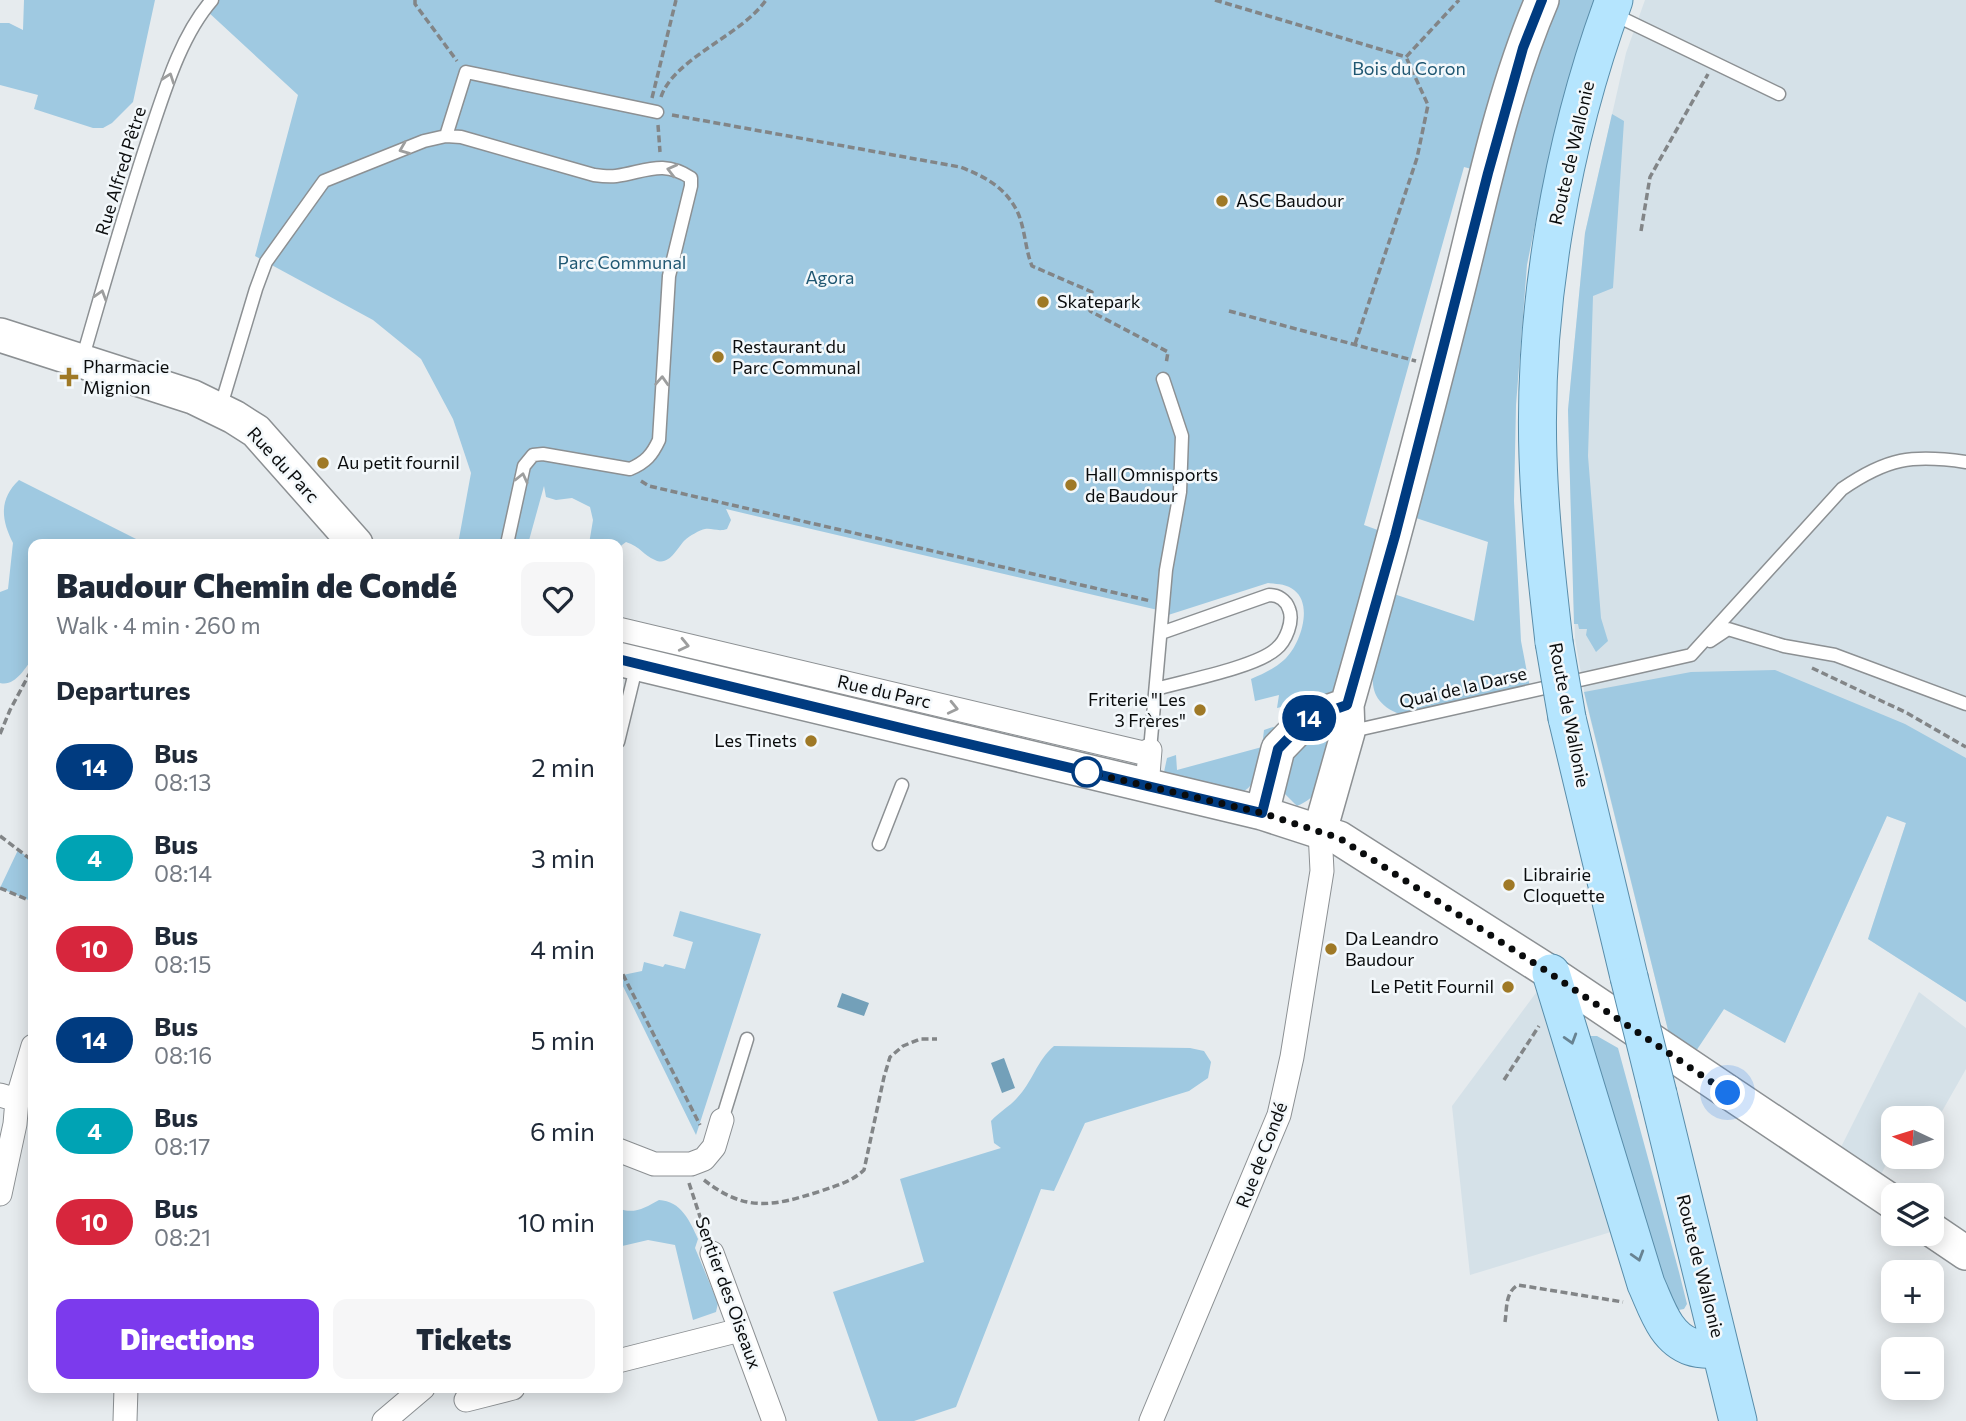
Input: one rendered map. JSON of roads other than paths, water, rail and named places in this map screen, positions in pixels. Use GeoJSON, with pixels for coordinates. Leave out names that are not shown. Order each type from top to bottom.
{"type":"FeatureCollection","features":[{"type":"Feature","properties":{"kind":"main road","name":"Route de Wallonie"},"geometry":{"type":"LineString","coordinates":[[1612,6],[1578,117],[1561,186],[1544,318],[1537,454],[1544,557],[1567,718],[1738,1421]]}},
{"type":"Feature","properties":{"kind":"main road"},"geometry":{"type":"LineString","coordinates":[[1556,988],[1646,1284],[1663,1324],[1675,1339],[1693,1348],[1720,1350]]}},
{"type":"Feature","properties":{"kind":"street"},"geometry":{"type":"LineString","coordinates":[[1321,831],[1347,719],[1495,146],[1523,48],[1542,0]]}},
{"type":"Feature","properties":{"kind":"street","name":"Rue du Parc"},"geometry":{"type":"LineString","coordinates":[[0,335],[193,397],[220,409],[256,431],[352,539]]}},
{"type":"Feature","properties":{"kind":"street","name":"Rue du Parc"},"geometry":{"type":"LineString","coordinates":[[623,631],[920,737],[1262,813],[1339,838],[1556,988],[1881,1195]]}},
{"type":"Feature","properties":{"kind":"street","name":"Rue du Parc"},"geometry":{"type":"LineString","coordinates":[[628,661],[743,674],[1143,753],[1150,750]]}},
{"type":"Feature","properties":{"kind":"street"},"geometry":{"type":"LineString","coordinates":[[1262,813],[1278,749],[1307,719],[1347,719]]}},
{"type":"Feature","properties":{"kind":"street"},"geometry":{"type":"LineString","coordinates":[[1147,787],[1150,750]]}},
{"type":"Feature","properties":{"kind":"street","name":"Rue de Condé"},"geometry":{"type":"LineString","coordinates":[[1151,1421],[1279,1115],[1292,1057],[1322,871],[1321,831]]}},
{"type":"Feature","properties":{"kind":"street"},"geometry":{"type":"LineString","coordinates":[[0,1194],[15,1124],[8,1097],[28,1056]]}},
{"type":"Feature","properties":{"kind":"street"},"geometry":{"type":"LineString","coordinates":[[623,1152],[654,1164],[683,1164],[704,1160],[714,1147],[722,1120]]}},
{"type":"Feature","properties":{"kind":"street"},"geometry":{"type":"LineString","coordinates":[[1944,1238],[1966,1253]]}},
{"type":"Feature","properties":{"kind":"street","name":"Sentier des Oiseaux"},"geometry":{"type":"LineString","coordinates":[[712,1253],[774,1421]]}},
{"type":"Feature","properties":{"kind":"street"},"geometry":{"type":"LineString","coordinates":[[623,1360],[740,1330]]}},
{"type":"Feature","properties":{"kind":"street"},"geometry":{"type":"LineString","coordinates":[[125,1421],[126,1393]]}},
{"type":"Feature","properties":{"kind":"street"},"geometry":{"type":"LineString","coordinates":[[384,1421],[417,1393]]}},
{"type":"Feature","properties":{"kind":"street"},"geometry":{"type":"LineString","coordinates":[[466,1403],[497,1393]]}},
{"type":"Feature","properties":{"kind":"lane","name":"Rue Alfred Pêtre"},"geometry":{"type":"LineString","coordinates":[[82,360],[144,152],[172,69],[212,0]]}},
{"type":"Feature","properties":{"kind":"lane"},"geometry":{"type":"LineString","coordinates":[[1612,6],[1779,94]]}},
{"type":"Feature","properties":{"kind":"lane"},"geometry":{"type":"LineString","coordinates":[[446,136],[466,72],[653,111]]}},
{"type":"Feature","properties":{"kind":"lane"},"geometry":{"type":"LineString","coordinates":[[220,409],[266,262],[324,181],[424,141],[446,136],[461,137],[594,176],[614,176],[661,166],[683,173],[691,178],[691,186],[669,276],[659,440],[653,454],[643,464],[630,469],[543,454],[533,455],[524,466],[508,539]]}},
{"type":"Feature","properties":{"kind":"lane"},"geometry":{"type":"LineString","coordinates":[[1150,750],[1166,570],[1180,492],[1182,436],[1163,379]]}},
{"type":"Feature","properties":{"kind":"lane"},"geometry":{"type":"LineString","coordinates":[[1690,655],[1842,489],[1862,475],[1887,463],[1911,458],[1932,457],[1966,462]]}},
{"type":"Feature","properties":{"kind":"lane"},"geometry":{"type":"LineString","coordinates":[[1156,690],[1246,664],[1278,649],[1291,622],[1291,612],[1286,602],[1276,595],[1269,595],[1161,633]]}},
{"type":"Feature","properties":{"kind":"lane"},"geometry":{"type":"LineString","coordinates":[[1690,655],[1728,628],[1784,646],[1835,655],[1966,704]]}},
{"type":"Feature","properties":{"kind":"lane","name":"Quai de la Darse"},"geometry":{"type":"LineString","coordinates":[[1347,719],[1690,655]]}},
{"type":"Feature","properties":{"kind":"lane"},"geometry":{"type":"LineString","coordinates":[[623,702],[628,661]]}},
{"type":"Feature","properties":{"kind":"lane"},"geometry":{"type":"LineString","coordinates":[[879,844],[902,785]]}},
{"type":"Feature","properties":{"kind":"lane"},"geometry":{"type":"LineString","coordinates":[[722,1120],[747,1039]]}},
{"type":"Feature","properties":{"kind":"place","name":"ASC Baudour"},"geometry":{"type":"Point","coordinates":[1222,201]}},
{"type":"Feature","properties":{"kind":"place","name":"Skatepark"},"geometry":{"type":"Point","coordinates":[1043,302]}},
{"type":"Feature","properties":{"kind":"place","name":"Restaurant du Parc Communal"},"geometry":{"type":"Point","coordinates":[718,357]}},
{"type":"Feature","properties":{"kind":"place","name":"Pharmacie Mignion"},"geometry":{"type":"Point","coordinates":[69,377]}},
{"type":"Feature","properties":{"kind":"place","name":"Au petit fournil"},"geometry":{"type":"Point","coordinates":[323,463]}},
{"type":"Feature","properties":{"kind":"place","name":"Hall Omnisports de Baudour"},"geometry":{"type":"Point","coordinates":[1071,485]}},
{"type":"Feature","properties":{"kind":"place","name":"Friterie \"Les 3 Frères\""},"geometry":{"type":"Point","coordinates":[1200,710]}},
{"type":"Feature","properties":{"kind":"place","name":"Les Tinets"},"geometry":{"type":"Point","coordinates":[811,741]}},
{"type":"Feature","properties":{"kind":"place","name":"Librairie Cloquette"},"geometry":{"type":"Point","coordinates":[1509,885]}},
{"type":"Feature","properties":{"kind":"place","name":"Da Leandro Baudour"},"geometry":{"type":"Point","coordinates":[1331,949]}},
{"type":"Feature","properties":{"kind":"place","name":"Le Petit Fournil"},"geometry":{"type":"Point","coordinates":[1508,987]}},
{"type":"Feature","properties":{"kind":"park label","name":"Bois du Coron"},"geometry":{"type":"Point","coordinates":[1409,69]}},
{"type":"Feature","properties":{"kind":"park label","name":"Parc Communal"},"geometry":{"type":"Point","coordinates":[622,263]}},
{"type":"Feature","properties":{"kind":"park label","name":"Agora"},"geometry":{"type":"Point","coordinates":[830,278]}}]}
